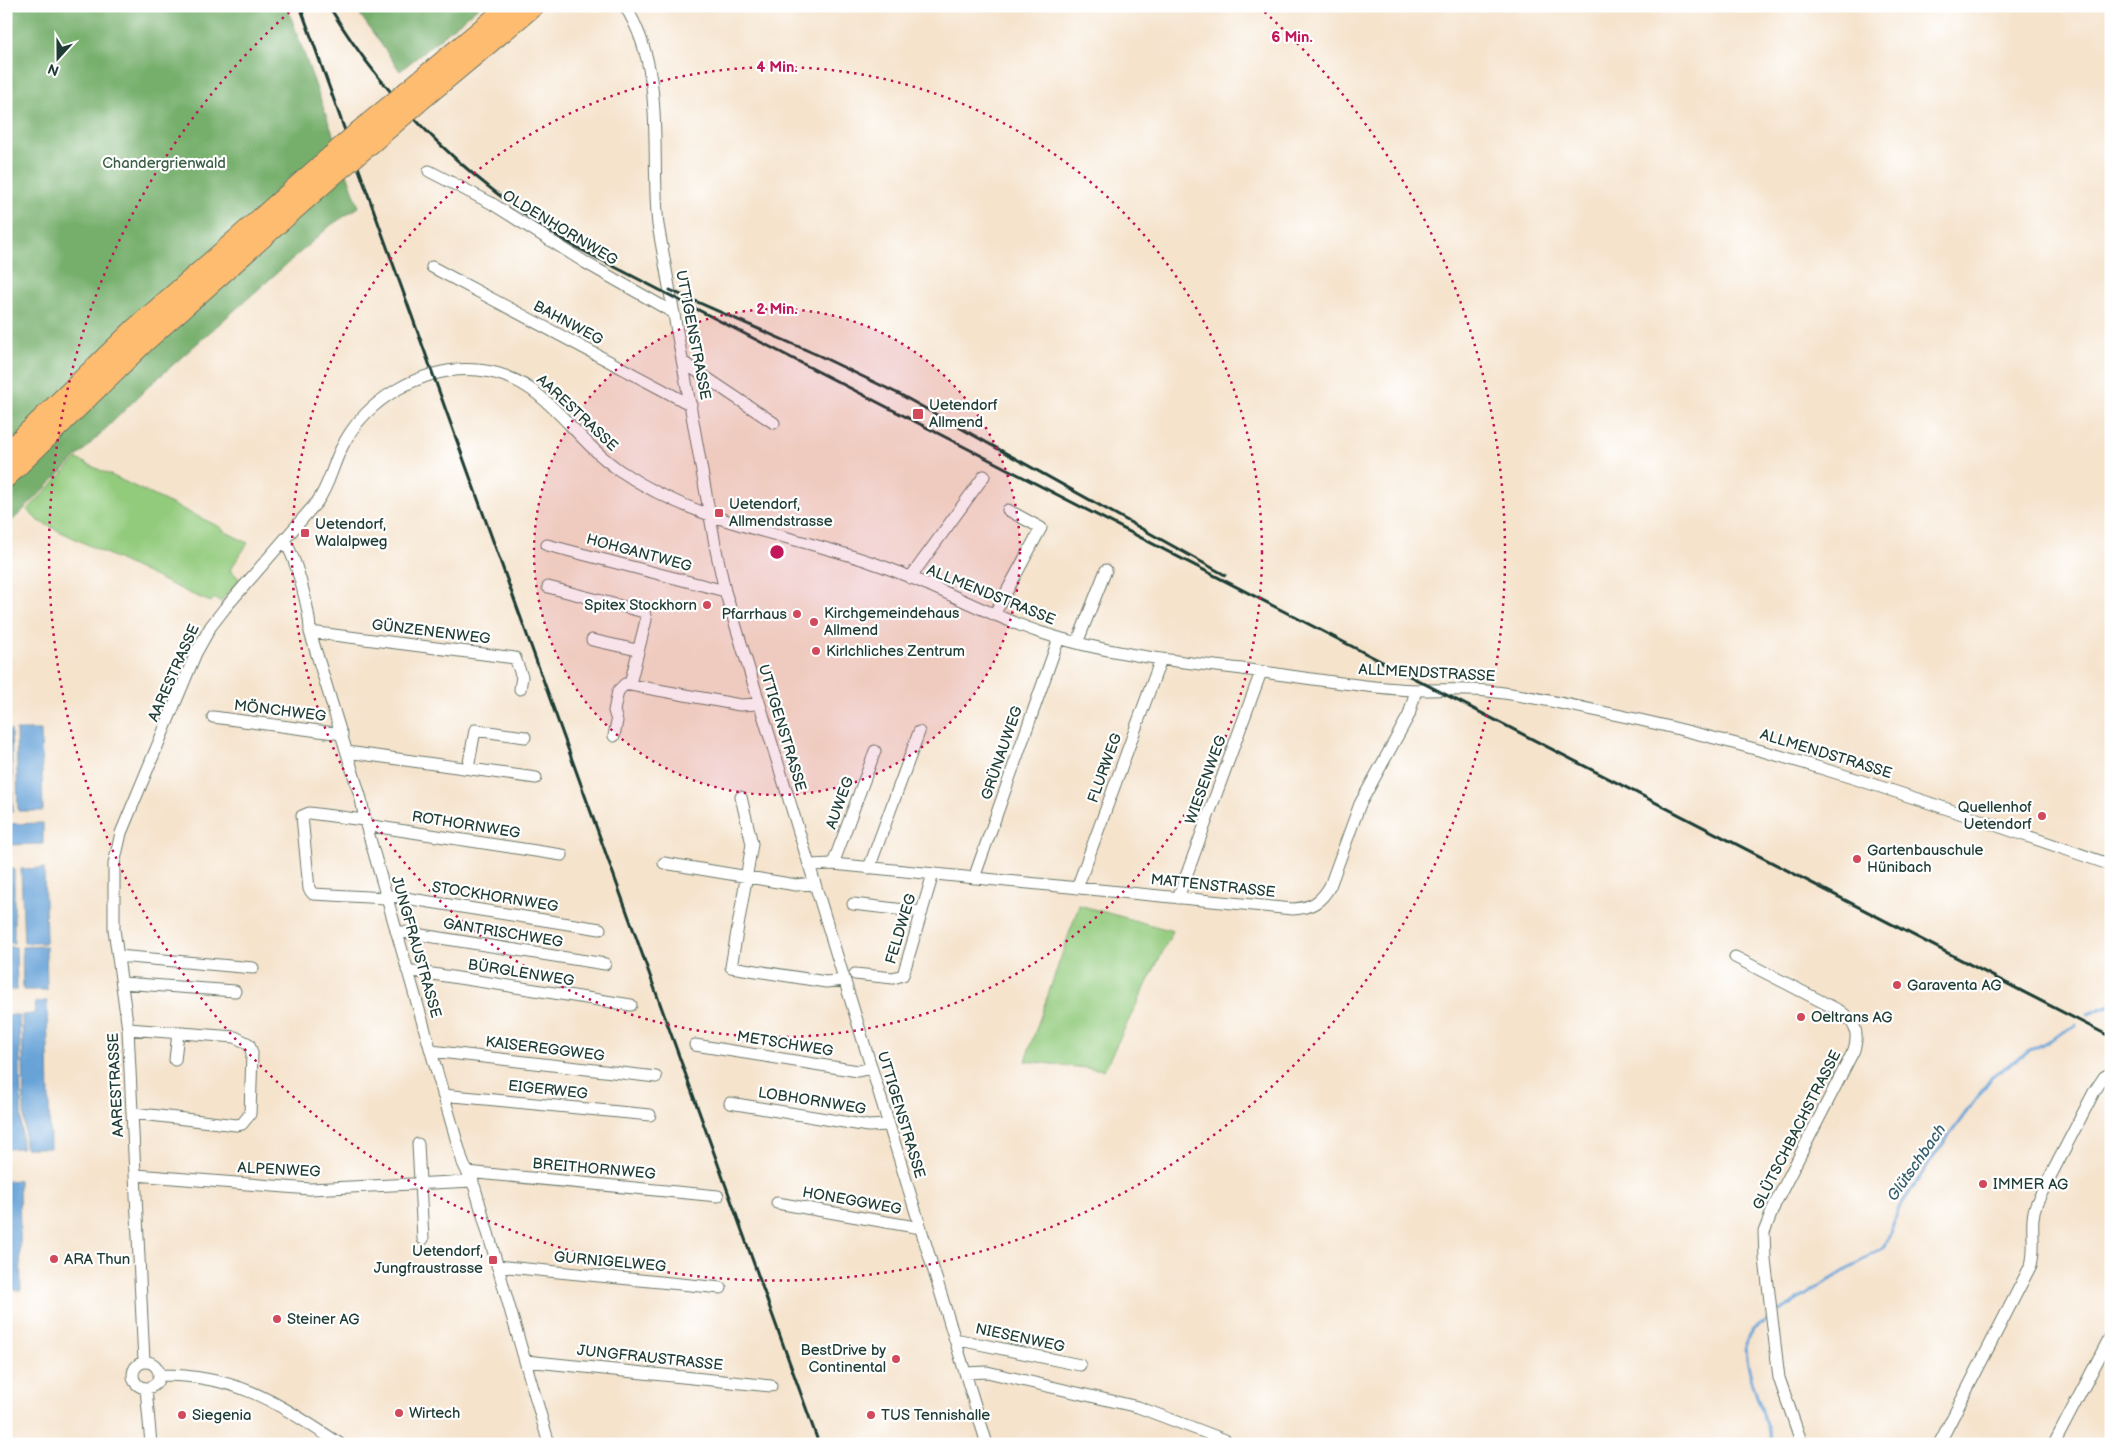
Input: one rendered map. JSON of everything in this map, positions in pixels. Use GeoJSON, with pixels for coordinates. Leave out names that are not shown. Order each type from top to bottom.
{"type":"FeatureCollection","features":[{"type":"Feature","properties":{"kind":"highway"},"geometry":{"type":"LineString","coordinates":[[406,103],[510,6]]}},
{"type":"Feature","properties":{"kind":"highway"},"geometry":{"type":"LineString","coordinates":[[6,454],[146,319],[406,103],[534,6]]}},
{"type":"Feature","properties":{"kind":"highway"},"geometry":{"type":"LineString","coordinates":[[6,476],[150,336],[334,164]]}},
{"type":"Feature","properties":{"kind":"street","name":"UTTIGENSTRASSE"},"geometry":{"type":"LineString","coordinates":[[625,6],[640,35],[651,74],[655,101],[657,210],[710,518],[725,591],[987,1444]]}},
{"type":"Feature","properties":{"kind":"street","name":"OLDENHORNWEG"},"geometry":{"type":"LineString","coordinates":[[430,171],[491,203],[578,258],[674,313]]}},
{"type":"Feature","properties":{"kind":"street","name":"BAHNWEG"},"geometry":{"type":"LineString","coordinates":[[432,268],[691,405]]}},
{"type":"Feature","properties":{"kind":"street"},"geometry":{"type":"LineString","coordinates":[[683,362],[774,424]]}},
{"type":"Feature","properties":{"kind":"street","name":"AARESTRASSE"},"geometry":{"type":"LineString","coordinates":[[144,1361],[128,1029],[114,929],[114,887],[117,848],[121,834],[202,642],[225,608],[323,494],[346,440],[372,408],[396,390],[415,381],[454,371],[470,369],[500,374],[528,386],[546,400],[592,448],[614,466],[682,505],[710,518]]}},
{"type":"Feature","properties":{"kind":"street"},"geometry":{"type":"LineString","coordinates":[[910,578],[984,476]]}},
{"type":"Feature","properties":{"kind":"street"},"geometry":{"type":"LineString","coordinates":[[994,615],[1041,528],[1008,510]]}},
{"type":"Feature","properties":{"kind":"street","name":"ALLMENDSTRASSE"},"geometry":{"type":"LineString","coordinates":[[710,518],[863,560],[910,578],[994,615],[1077,643],[1161,659],[1416,690],[1494,691],[1698,732],[1874,784],[2111,865]]}},
{"type":"Feature","properties":{"kind":"street","name":"JUNGFRAUSTRASSE"},"geometry":{"type":"LineString","coordinates":[[284,540],[299,579],[309,614],[310,632],[348,752],[361,799],[365,823],[443,1095],[526,1361],[549,1444]]}},
{"type":"Feature","properties":{"kind":"street","name":"HOHGANTWEG"},"geometry":{"type":"LineString","coordinates":[[546,545],[725,591]]}},
{"type":"Feature","properties":{"kind":"street"},"geometry":{"type":"LineString","coordinates":[[1077,643],[1106,570]]}},
{"type":"Feature","properties":{"kind":"street"},"geometry":{"type":"LineString","coordinates":[[548,587],[644,612],[646,620],[630,684]]}},
{"type":"Feature","properties":{"kind":"street","name":"GÜNZENENWEG"},"geometry":{"type":"LineString","coordinates":[[310,632],[515,658],[522,677],[520,689]]}},
{"type":"Feature","properties":{"kind":"street","name":"GRÜNAUWEG"},"geometry":{"type":"LineString","coordinates":[[974,878],[1059,638]]}},
{"type":"Feature","properties":{"kind":"street"},"geometry":{"type":"LineString","coordinates":[[592,640],[638,650]]}},
{"type":"Feature","properties":{"kind":"street","name":"FLURWEG"},"geometry":{"type":"LineString","coordinates":[[1077,888],[1161,659]]}},
{"type":"Feature","properties":{"kind":"street","name":"WIESENWEG"},"geometry":{"type":"LineString","coordinates":[[1178,898],[1261,672]]}},
{"type":"Feature","properties":{"kind":"street"},"geometry":{"type":"LineString","coordinates":[[614,736],[617,721],[614,711],[618,691],[621,686],[630,684],[740,705],[759,704]]}},
{"type":"Feature","properties":{"kind":"street","name":"MATTENSTRASSE"},"geometry":{"type":"LineString","coordinates":[[809,865],[833,864],[1293,909],[1306,908],[1320,900],[1330,886],[1360,804],[1409,715],[1416,690]]}},
{"type":"Feature","properties":{"kind":"street","name":"MÖNCHWEG"},"geometry":{"type":"LineString","coordinates":[[213,717],[342,734]]}},
{"type":"Feature","properties":{"kind":"street"},"geometry":{"type":"LineString","coordinates":[[468,768],[475,730],[525,737]]}},
{"type":"Feature","properties":{"kind":"street"},"geometry":{"type":"LineString","coordinates":[[869,868],[919,732]]}},
{"type":"Feature","properties":{"kind":"street"},"geometry":{"type":"LineString","coordinates":[[348,752],[536,778]]}},
{"type":"Feature","properties":{"kind":"street","name":"AUWEG"},"geometry":{"type":"LineString","coordinates":[[833,864],[875,752]]}},
{"type":"Feature","properties":{"kind":"street"},"geometry":{"type":"LineString","coordinates":[[741,797],[752,838],[731,968],[826,982],[844,980]]}},
{"type":"Feature","properties":{"kind":"street","name":"ROTHORNWEG"},"geometry":{"type":"LineString","coordinates":[[386,897],[313,894],[308,889],[302,816],[309,812],[562,855]]}},
{"type":"Feature","properties":{"kind":"street"},"geometry":{"type":"LineString","coordinates":[[664,863],[796,885],[815,883]]}},
{"type":"Feature","properties":{"kind":"street","name":"FELDWEG"},"geometry":{"type":"LineString","coordinates":[[855,974],[893,978],[903,975],[933,874]]}},
{"type":"Feature","properties":{"kind":"street","name":"STOCKHORNWEG"},"geometry":{"type":"LineString","coordinates":[[386,897],[600,929]]}},
{"type":"Feature","properties":{"kind":"street"},"geometry":{"type":"LineString","coordinates":[[853,904],[922,912]]}},
{"type":"Feature","properties":{"kind":"street","name":"GANTRISCHWEG"},"geometry":{"type":"LineString","coordinates":[[396,931],[605,964]]}},
{"type":"Feature","properties":{"kind":"street"},"geometry":{"type":"LineString","coordinates":[[118,956],[253,968]]}},
{"type":"Feature","properties":{"kind":"street","name":"GLÜTSCHBACHSTRASSE"},"geometry":{"type":"LineString","coordinates":[[1735,957],[1840,1011],[1850,1018],[1858,1038],[1854,1050],[1775,1204],[1764,1232],[1765,1259],[1778,1369],[1802,1444]]}},
{"type":"Feature","properties":{"kind":"street","name":"BÜRGLENWEG"},"geometry":{"type":"LineString","coordinates":[[407,970],[631,1005]]}},
{"type":"Feature","properties":{"kind":"street"},"geometry":{"type":"LineString","coordinates":[[122,983],[235,991]]}},
{"type":"Feature","properties":{"kind":"street"},"geometry":{"type":"LineString","coordinates":[[128,1029],[235,1037],[249,1044],[252,1053],[250,1114],[247,1120],[236,1126],[133,1113]]}},
{"type":"Feature","properties":{"kind":"street"},"geometry":{"type":"LineString","coordinates":[[175,1060],[178,1033]]}},
{"type":"Feature","properties":{"kind":"street","name":"METSCHWEG"},"geometry":{"type":"LineString","coordinates":[[695,1045],[858,1071],[871,1068]]}},
{"type":"Feature","properties":{"kind":"street","name":"KAISEREGGWEG"},"geometry":{"type":"LineString","coordinates":[[431,1051],[656,1077]]}},
{"type":"Feature","properties":{"kind":"street"},"geometry":{"type":"LineString","coordinates":[[1939,1444],[2031,1265],[2034,1249],[2032,1216],[2037,1202],[2094,1092],[2104,1077],[2111,1073]]}},
{"type":"Feature","properties":{"kind":"street","name":"EIGERWEG"},"geometry":{"type":"LineString","coordinates":[[443,1095],[650,1115]]}},
{"type":"Feature","properties":{"kind":"street","name":"LOBHORNWEG"},"geometry":{"type":"LineString","coordinates":[[730,1103],[868,1126],[889,1126]]}},
{"type":"Feature","properties":{"kind":"street"},"geometry":{"type":"LineString","coordinates":[[418,1144],[423,1239]]}},
{"type":"Feature","properties":{"kind":"street","name":"ALPENWEG"},"geometry":{"type":"LineString","coordinates":[[136,1175],[300,1189],[420,1184],[470,1177]]}},
{"type":"Feature","properties":{"kind":"street","name":"BREITHORNWEG"},"geometry":{"type":"LineString","coordinates":[[470,1177],[718,1196]]}},
{"type":"Feature","properties":{"kind":"street","name":"HONEGGWEG"},"geometry":{"type":"LineString","coordinates":[[777,1203],[921,1228]]}},
{"type":"Feature","properties":{"kind":"street","name":"GURNIGELWEG"},"geometry":{"type":"LineString","coordinates":[[497,1266],[721,1288]]}},
{"type":"Feature","properties":{"kind":"street"},"geometry":{"type":"LineString","coordinates":[[2054,1444],[2111,1335]]}},
{"type":"Feature","properties":{"kind":"street","name":"NIESENWEG"},"geometry":{"type":"LineString","coordinates":[[955,1339],[1080,1365]]}},
{"type":"Feature","properties":{"kind":"street"},"geometry":{"type":"LineString","coordinates":[[144,1361],[153,1363],[160,1374],[155,1385],[146,1388],[138,1385],[133,1378],[134,1369],[144,1361]]}},
{"type":"Feature","properties":{"kind":"street","name":"JUNGFRAUSTRASSE"},"geometry":{"type":"LineString","coordinates":[[526,1361],[771,1386]]}},
{"type":"Feature","properties":{"kind":"street"},"geometry":{"type":"LineString","coordinates":[[965,1373],[987,1372],[1126,1403],[1225,1440]]}},
{"type":"Feature","properties":{"kind":"street"},"geometry":{"type":"LineString","coordinates":[[160,1374],[229,1382],[250,1390],[340,1444]]}},
{"type":"Feature","properties":{"kind":"street"},"geometry":{"type":"LineString","coordinates":[[146,1388],[151,1444]]}},
{"type":"Feature","properties":{"kind":"green space","name":"Chandergrienwald"},"geometry":{"type":"Polygon","coordinates":[[[6,6],[287,6],[359,207],[331,225],[149,386],[6,527],[6,6]]]}},
{"type":"Feature","properties":{"kind":"green space"},"geometry":{"type":"Polygon","coordinates":[[[354,6],[480,6],[400,71],[354,6]]]}},
{"type":"Feature","properties":{"kind":"green space"},"geometry":{"type":"Polygon","coordinates":[[[77,459],[222,528],[222,530],[248,543],[230,570],[240,579],[220,602],[214,598],[211,602],[38,521],[27,510],[77,459]]]}},
{"type":"Feature","properties":{"kind":"green space"},"geometry":{"type":"Polygon","coordinates":[[[1079,905],[1173,931],[1104,1070],[1025,1061],[1079,905]]]}},
{"type":"Feature","properties":{"kind":"water"},"geometry":{"type":"Polygon","coordinates":[[[6,730],[11,730],[13,812],[6,812],[6,730]]]}},
{"type":"Feature","properties":{"kind":"water"},"geometry":{"type":"Polygon","coordinates":[[[16,730],[41,730],[43,811],[18,811],[16,730]]]}},
{"type":"Feature","properties":{"kind":"water"},"geometry":{"type":"Polygon","coordinates":[[[43,823],[43,844],[6,845],[6,824],[43,823]]]}},
{"type":"Feature","properties":{"kind":"water"},"geometry":{"type":"Polygon","coordinates":[[[44,868],[46,940],[44,943],[24,943],[21,869],[44,868]]]}},
{"type":"Feature","properties":{"kind":"water"},"geometry":{"type":"Polygon","coordinates":[[[6,869],[14,869],[14,943],[6,943],[6,869]]]}},
{"type":"Feature","properties":{"kind":"water"},"geometry":{"type":"Polygon","coordinates":[[[46,946],[47,990],[23,990],[22,947],[46,946]]]}},
{"type":"Feature","properties":{"kind":"water"},"geometry":{"type":"Polygon","coordinates":[[[6,947],[16,947],[17,990],[6,990],[6,947]]]}},
{"type":"Feature","properties":{"kind":"water"},"geometry":{"type":"Polygon","coordinates":[[[47,1001],[50,1148],[25,1148],[22,1015],[34,1014],[36,1002],[47,1001]]]}},
{"type":"Feature","properties":{"kind":"water"},"geometry":{"type":"Polygon","coordinates":[[[6,1008],[8,1015],[19,1015],[22,1148],[6,1149],[6,1008]]]}},
{"type":"Feature","properties":{"kind":"water"},"geometry":{"type":"Polygon","coordinates":[[[19,1180],[21,1290],[6,1290],[6,1181],[19,1180]]]}},
{"type":"Feature","properties":{"kind":"waterway","name":"Glütschbach"},"geometry":{"type":"LineString","coordinates":[[2088,1014],[2111,1005]]}},
{"type":"Feature","properties":{"kind":"waterway","name":"Glütschbach"},"geometry":{"type":"LineString","coordinates":[[1780,1311],[1885,1246],[1899,1208],[1992,1077],[2018,1058],[2076,1025]]}},
{"type":"Feature","properties":{"kind":"waterway","name":"Glütschbach"},"geometry":{"type":"LineString","coordinates":[[1766,1320],[1750,1333],[1746,1349],[1755,1391],[1774,1444]]}},
{"type":"Feature","properties":{"kind":"railway"},"geometry":{"type":"LineString","coordinates":[[300,6],[819,1444]]}},
{"type":"Feature","properties":{"kind":"railway"},"geometry":{"type":"LineString","coordinates":[[329,6],[379,78],[407,111],[438,142],[504,199],[576,247],[2111,1037]]}},
{"type":"Feature","properties":{"kind":"railway"},"geometry":{"type":"LineString","coordinates":[[670,290],[820,356],[901,395],[1225,575]]}},
{"type":"Feature","properties":{"kind":"place","name":"Uetendorf Allmend"},"geometry":{"type":"Point","coordinates":[918,414]}},
{"type":"Feature","properties":{"kind":"place","name":"Uetendorf, Allmendstrasse"},"geometry":{"type":"Point","coordinates":[719,513]}},
{"type":"Feature","properties":{"kind":"place","name":"Uetendorf, Walalpweg"},"geometry":{"type":"Point","coordinates":[305,533]}},
{"type":"Feature","properties":{"kind":"place","name":"Spitex Stockhorn"},"geometry":{"type":"Point","coordinates":[707,605]}},
{"type":"Feature","properties":{"kind":"place","name":"Pfarrhaus"},"geometry":{"type":"Point","coordinates":[797,614]}},
{"type":"Feature","properties":{"kind":"place","name":"Kirchgemeindehaus Allmend"},"geometry":{"type":"Point","coordinates":[814,622]}},
{"type":"Feature","properties":{"kind":"place","name":"Kirlchliches Zentrum"},"geometry":{"type":"Point","coordinates":[816,651]}},
{"type":"Feature","properties":{"kind":"place","name":"Quellenhof Uetendorf"},"geometry":{"type":"Point","coordinates":[2042,816]}},
{"type":"Feature","properties":{"kind":"place","name":"Gartenbauschule Hünibach"},"geometry":{"type":"Point","coordinates":[1857,859]}},
{"type":"Feature","properties":{"kind":"place","name":"Garaventa AG"},"geometry":{"type":"Point","coordinates":[1897,985]}},
{"type":"Feature","properties":{"kind":"place","name":"Oeltrans AG"},"geometry":{"type":"Point","coordinates":[1801,1017]}},
{"type":"Feature","properties":{"kind":"place","name":"IMMER AG"},"geometry":{"type":"Point","coordinates":[1983,1184]}},
{"type":"Feature","properties":{"kind":"place","name":"ARA Thun"},"geometry":{"type":"Point","coordinates":[54,1259]}},
{"type":"Feature","properties":{"kind":"place","name":"Uetendorf, Jungfraustrasse"},"geometry":{"type":"Point","coordinates":[493,1260]}},
{"type":"Feature","properties":{"kind":"place","name":"Steiner AG"},"geometry":{"type":"Point","coordinates":[277,1319]}},
{"type":"Feature","properties":{"kind":"place","name":"BestDrive by Continental"},"geometry":{"type":"Point","coordinates":[896,1359]}},
{"type":"Feature","properties":{"kind":"place","name":"Wirtech"},"geometry":{"type":"Point","coordinates":[399,1413]}},
{"type":"Feature","properties":{"kind":"place","name":"Siegenia"},"geometry":{"type":"Point","coordinates":[182,1415]}},
{"type":"Feature","properties":{"kind":"place","name":"TUS Tennishalle"},"geometry":{"type":"Point","coordinates":[871,1415]}}]}
